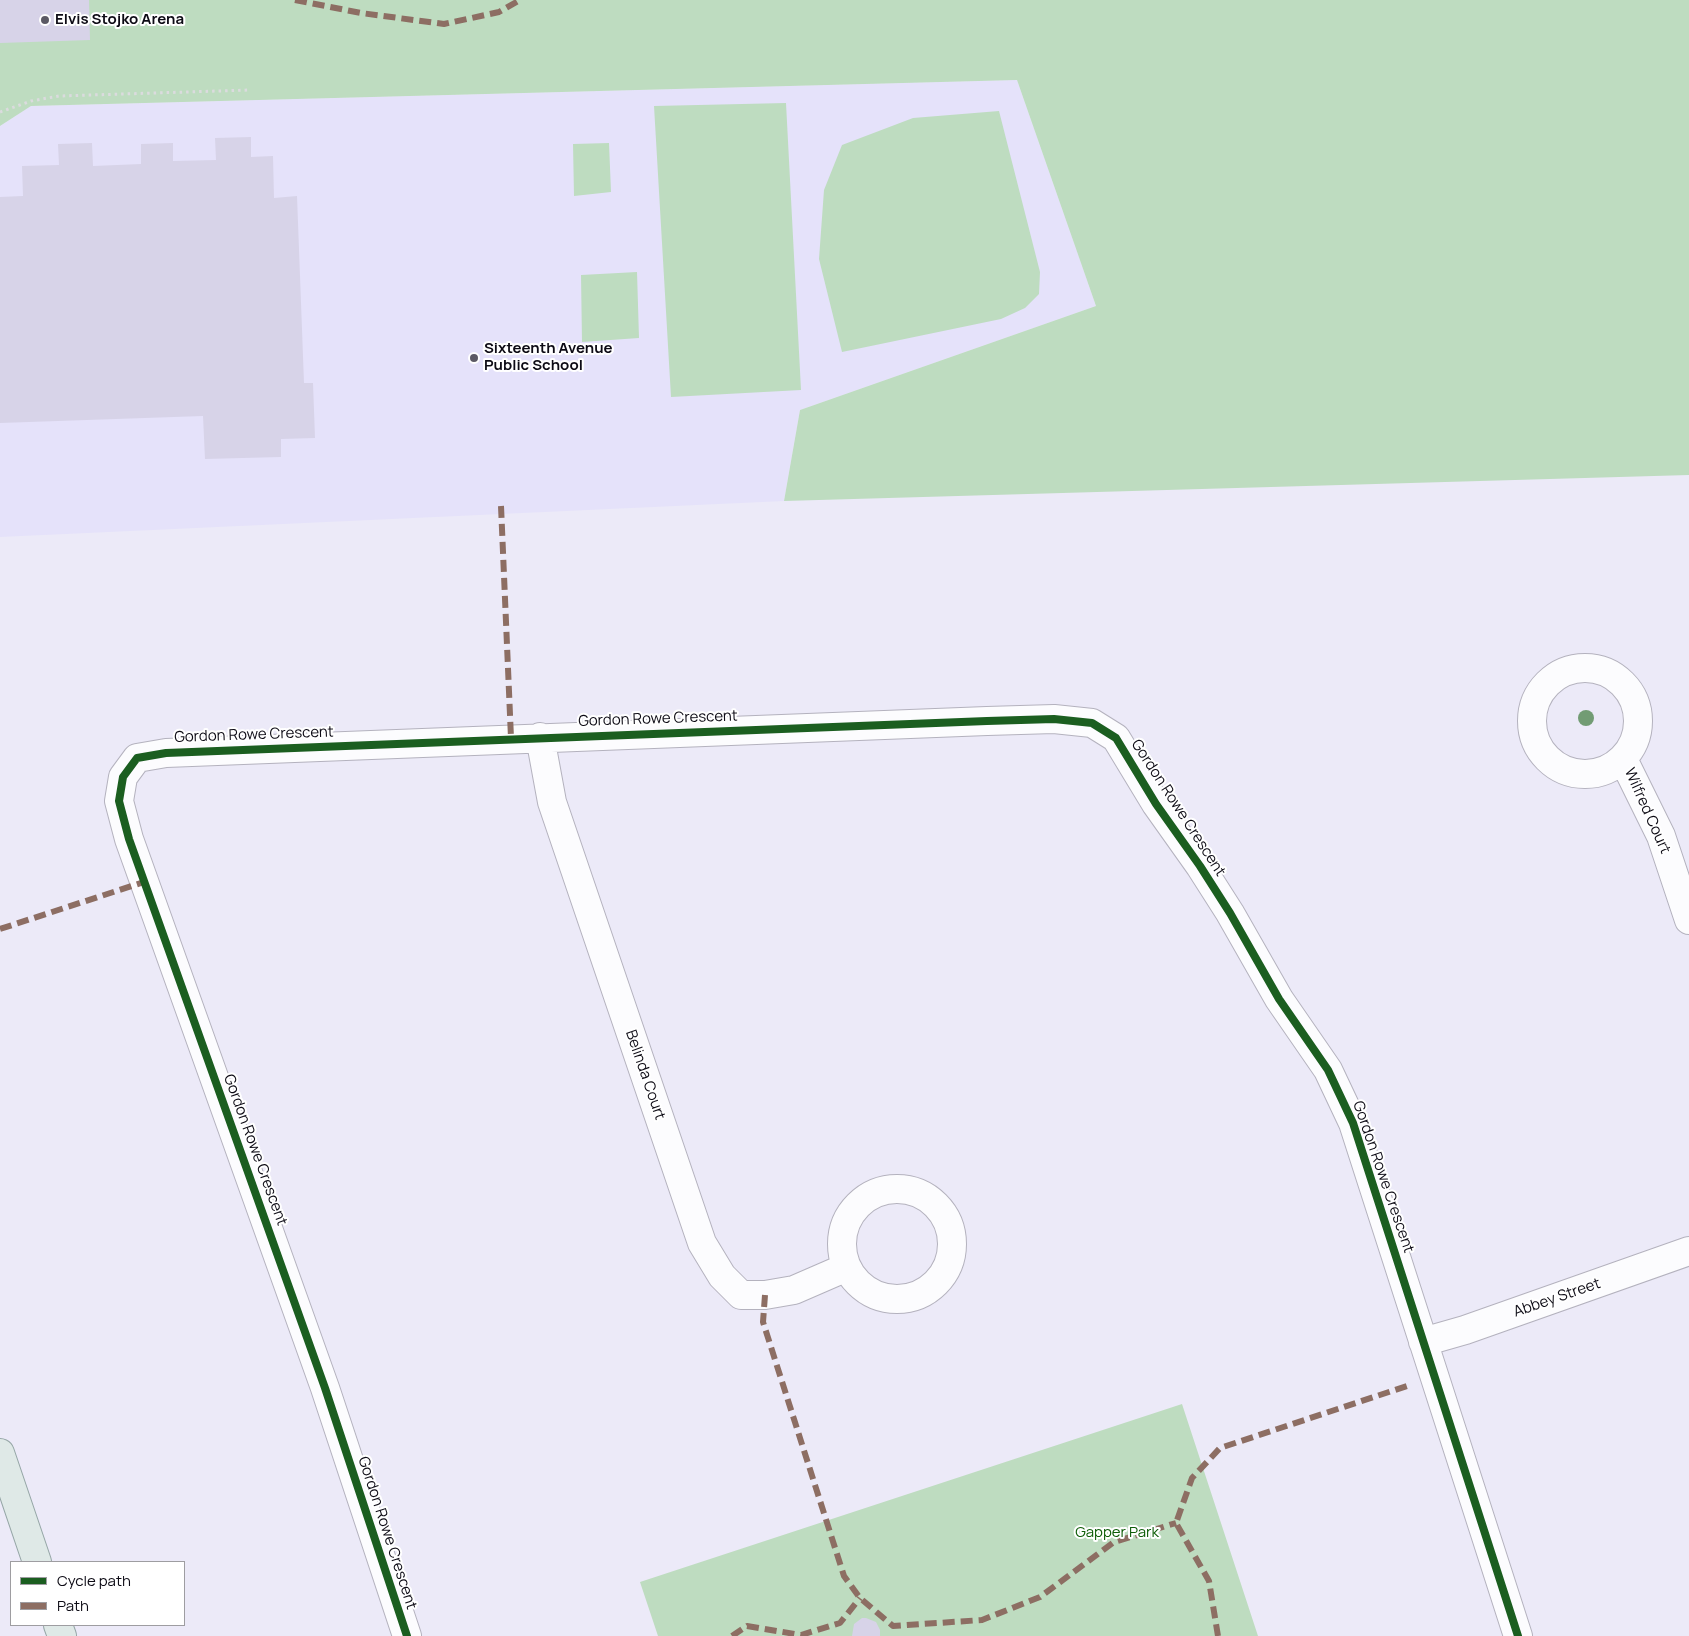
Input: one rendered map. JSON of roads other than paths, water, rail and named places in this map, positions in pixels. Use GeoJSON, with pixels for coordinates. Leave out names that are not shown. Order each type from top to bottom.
{"type":"FeatureCollection","features":[{"type":"Feature","properties":{"kind":"main road"},"geometry":{"type":"LineString","coordinates":[[0,1453],[37,1561]]}},
{"type":"Feature","properties":{"kind":"street","name":"Gordon Rowe Crescent"},"geometry":{"type":"LineString","coordinates":[[406,1636],[325,1388],[132,848],[119,802],[123,777],[138,758],[166,753],[540,737],[1054,719],[1092,724],[1116,738],[1156,804],[1200,866],[1230,913],[1279,999],[1328,1070],[1353,1123],[1518,1636]]}},
{"type":"Feature","properties":{"kind":"street","name":"Belinda Court"},"geometry":{"type":"LineString","coordinates":[[540,737],[552,802],[702,1243],[722,1276],[741,1296],[765,1295],[794,1290],[847,1267]]}},
{"type":"Feature","properties":{"kind":"street","name":"Wilfred Court"},"geometry":{"type":"LineString","coordinates":[[1623,758],[1661,836],[1689,920]]}},
{"type":"Feature","properties":{"kind":"street"},"geometry":{"type":"LineString","coordinates":[[896,1188],[914,1191],[930,1198],[943,1212],[951,1228],[953,1247],[949,1265],[939,1280],[925,1292],[908,1298],[889,1299],[872,1293],[857,1282],[847,1267],[842,1249],[843,1231],[850,1214],[862,1200],[878,1192],[896,1188]]}},
{"type":"Feature","properties":{"kind":"street","name":"Abbey Street"},"geometry":{"type":"LineString","coordinates":[[1423,1342],[1465,1330],[1689,1251]]}},
{"type":"Feature","properties":{"kind":"place","name":"Elvis Stojko Arena"},"geometry":{"type":"Point","coordinates":[45,20]}},
{"type":"Feature","properties":{"kind":"place","name":"Sixteenth Avenue Public School"},"geometry":{"type":"Point","coordinates":[474,358]}},
{"type":"Feature","properties":{"kind":"park label","name":"Gapper Park"},"geometry":{"type":"Point","coordinates":[1117,1533]}}]}
